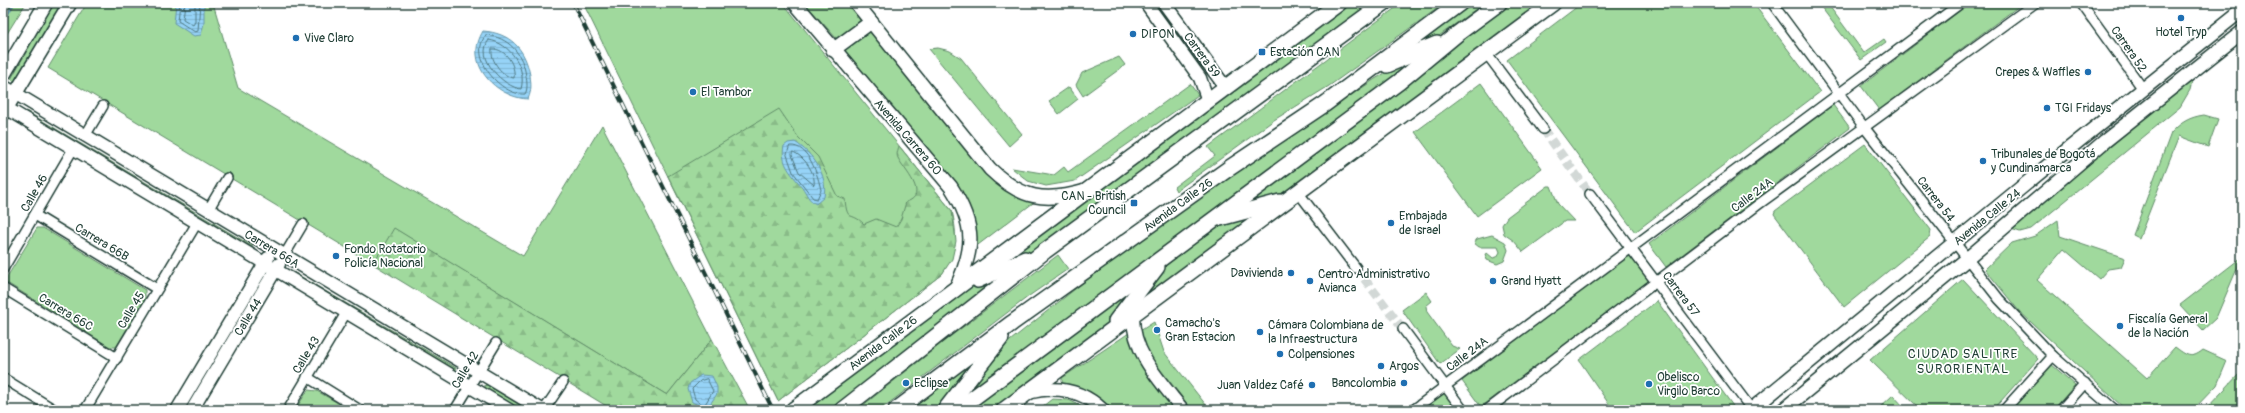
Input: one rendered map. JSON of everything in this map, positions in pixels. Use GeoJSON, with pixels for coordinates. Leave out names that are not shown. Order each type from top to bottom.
{"type":"FeatureCollection","features":[{"type":"Feature","properties":{"kind":"main road"},"geometry":{"type":"LineString","coordinates":[[3,76],[46,3]]}},
{"type":"Feature","properties":{"kind":"main road"},"geometry":{"type":"LineString","coordinates":[[4,110],[70,3]]}},
{"type":"Feature","properties":{"kind":"main road","name":"Avenida Carrera 60"},"geometry":{"type":"LineString","coordinates":[[795,3],[833,50],[951,187],[961,202],[969,228],[970,242],[966,266],[954,290]]}},
{"type":"Feature","properties":{"kind":"main road"},"geometry":{"type":"LineString","coordinates":[[856,3],[990,169],[1005,183],[1023,194],[1040,197],[1072,195],[1090,189]]}},
{"type":"Feature","properties":{"kind":"main road","name":"Avenida Calle 26"},"geometry":{"type":"LineString","coordinates":[[793,410],[1339,3]]}},
{"type":"Feature","properties":{"kind":"main road"},"geometry":{"type":"LineString","coordinates":[[842,410],[1045,251],[1384,3]]}},
{"type":"Feature","properties":{"kind":"main road","name":"Avenida Calle 26"},"geometry":{"type":"LineString","coordinates":[[896,410],[1012,323],[1361,78],[1460,3]]}},
{"type":"Feature","properties":{"kind":"main road"},"geometry":{"type":"LineString","coordinates":[[957,410],[1167,253],[1400,82],[1457,34],[1499,3]]}},
{"type":"Feature","properties":{"kind":"main road"},"geometry":{"type":"LineString","coordinates":[[1004,410],[1553,3]]}},
{"type":"Feature","properties":{"kind":"main road","name":"Avenida Calle 24"},"geometry":{"type":"LineString","coordinates":[[1752,410],[2242,10]]}},
{"type":"Feature","properties":{"kind":"main road"},"geometry":{"type":"LineString","coordinates":[[833,50],[871,22]]}},
{"type":"Feature","properties":{"kind":"main road","name":"Avenida Calle 24"},"geometry":{"type":"LineString","coordinates":[[1783,410],[1967,259],[2106,141],[2242,32]]}},
{"type":"Feature","properties":{"kind":"main road"},"geometry":{"type":"LineString","coordinates":[[1361,78],[1457,34]]}},
{"type":"Feature","properties":{"kind":"main road"},"geometry":{"type":"LineString","coordinates":[[1212,221],[1293,196]]}},
{"type":"Feature","properties":{"kind":"main road"},"geometry":{"type":"LineString","coordinates":[[954,290],[1045,251]]}},
{"type":"Feature","properties":{"kind":"main road"},"geometry":{"type":"LineString","coordinates":[[1106,335],[1167,253]]}},
{"type":"Feature","properties":{"kind":"main road"},"geometry":{"type":"LineString","coordinates":[[945,410],[1012,323]]}},
{"type":"Feature","properties":{"kind":"street","name":"Carrera 59"},"geometry":{"type":"LineString","coordinates":[[1146,3],[1200,78],[1208,101]]}},
{"type":"Feature","properties":{"kind":"street","name":"Carrera 59"},"geometry":{"type":"LineString","coordinates":[[1164,3],[1226,88]]}},
{"type":"Feature","properties":{"kind":"street","name":"Carrera 54"},"geometry":{"type":"LineString","coordinates":[[1772,3],[1864,127],[1999,299],[2053,356],[2115,410]]}},
{"type":"Feature","properties":{"kind":"street","name":"Calle 24A"},"geometry":{"type":"LineString","coordinates":[[1413,410],[1630,247],[1840,94],[1961,3]]}},
{"type":"Feature","properties":{"kind":"street","name":"Calle 24A"},"geometry":{"type":"LineString","coordinates":[[1487,410],[1864,127],[2035,3]]}},
{"type":"Feature","properties":{"kind":"street","name":"Carrera 52"},"geometry":{"type":"LineString","coordinates":[[2081,3],[2143,90]]}},
{"type":"Feature","properties":{"kind":"street"},"geometry":{"type":"LineString","coordinates":[[1486,53],[1543,129]]}},
{"type":"Feature","properties":{"kind":"street","name":"Carrera 66A"},"geometry":{"type":"LineString","coordinates":[[3,86],[543,410]]}},
{"type":"Feature","properties":{"kind":"street"},"geometry":{"type":"LineString","coordinates":[[85,136],[103,106]]}},
{"type":"Feature","properties":{"kind":"street","name":"Carrera 66A"},"geometry":{"type":"LineString","coordinates":[[4,110],[74,149],[508,410]]}},
{"type":"Feature","properties":{"kind":"street","name":"Calle 46"},"geometry":{"type":"LineString","coordinates":[[3,269],[74,149]]}},
{"type":"Feature","properties":{"kind":"street"},"geometry":{"type":"LineString","coordinates":[[208,210],[227,178]]}},
{"type":"Feature","properties":{"kind":"street","name":"Carrera 57"},"geometry":{"type":"LineString","coordinates":[[1590,194],[1657,281],[1752,410]]}},
{"type":"Feature","properties":{"kind":"street"},"geometry":{"type":"LineString","coordinates":[[1293,196],[1356,268]]}},
{"type":"Feature","properties":{"kind":"street","name":"Carrera 66B"},"geometry":{"type":"LineString","coordinates":[[35,215],[157,289]]}},
{"type":"Feature","properties":{"kind":"street","name":"Calle 45"},"geometry":{"type":"LineString","coordinates":[[85,410],[196,223]]}},
{"type":"Feature","properties":{"kind":"street","name":"Calle 44"},"geometry":{"type":"LineString","coordinates":[[177,410],[265,264],[279,252],[303,224]]}},
{"type":"Feature","properties":{"kind":"street","name":"Calle 44"},"geometry":{"type":"LineString","coordinates":[[192,410],[275,271],[279,252]]}},
{"type":"Feature","properties":{"kind":"street","name":"Carrera 66C"},"geometry":{"type":"LineString","coordinates":[[3,288],[116,358]]}},
{"type":"Feature","properties":{"kind":"street","name":"Calle 43"},"geometry":{"type":"LineString","coordinates":[[288,410],[346,313]]}},
{"type":"Feature","properties":{"kind":"street"},"geometry":{"type":"LineString","coordinates":[[1133,315],[1134,334],[1140,352],[1183,410]]}},
{"type":"Feature","properties":{"kind":"street"},"geometry":{"type":"LineString","coordinates":[[1402,329],[1463,410]]}},
{"type":"Feature","properties":{"kind":"street","name":"Calle 42"},"geometry":{"type":"LineString","coordinates":[[455,410],[496,343]]}},
{"type":"Feature","properties":{"kind":"street"},"geometry":{"type":"LineString","coordinates":[[2004,410],[2053,356]]}},
{"type":"Feature","properties":{"kind":"street"},"geometry":{"type":"LineString","coordinates":[[307,377],[360,410]]}},
{"type":"Feature","properties":{"kind":"street"},"geometry":{"type":"LineString","coordinates":[[3,378],[55,410]]}},
{"type":"Feature","properties":{"kind":"street"},"geometry":{"type":"LineString","coordinates":[[543,410],[563,382]]}},
{"type":"Feature","properties":{"kind":"street"},"geometry":{"type":"LineString","coordinates":[[2061,410],[2085,383]]}},
{"type":"Feature","properties":{"kind":"street"},"geometry":{"type":"LineString","coordinates":[[1027,393],[1053,389],[1070,390],[1082,394],[1103,410]]}},
{"type":"Feature","properties":{"kind":"green space"},"geometry":{"type":"Polygon","coordinates":[[[3,3],[26,3],[3,40],[3,3]]]}},
{"type":"Feature","properties":{"kind":"green space"},"geometry":{"type":"Polygon","coordinates":[[[54,3],[62,3],[15,82],[11,79],[54,3]]]}},
{"type":"Feature","properties":{"kind":"green space"},"geometry":{"type":"Polygon","coordinates":[[[87,3],[213,3],[238,88],[523,256],[602,125],[712,339],[667,395],[395,229],[373,264],[48,68],[87,3]]]}},
{"type":"Feature","properties":{"kind":"green space"},"geometry":{"type":"Polygon","coordinates":[[[583,3],[783,3],[952,211],[955,229],[955,244],[951,258],[942,274],[778,401],[583,3]]]}},
{"type":"Feature","properties":{"kind":"green space"},"geometry":{"type":"Polygon","coordinates":[[[805,3],[851,3],[863,18],[862,23],[839,39],[836,38],[805,3]]]}},
{"type":"Feature","properties":{"kind":"green space"},"geometry":{"type":"Polygon","coordinates":[[[1348,3],[1370,3],[1282,71],[1099,201],[1032,253],[998,265],[1348,3]]]}},
{"type":"Feature","properties":{"kind":"green space"},"geometry":{"type":"Polygon","coordinates":[[[1402,3],[1445,3],[1329,86],[1274,120],[1176,191],[1174,187],[1215,156],[1208,147],[1402,3]]]}},
{"type":"Feature","properties":{"kind":"green space"},"geometry":{"type":"Polygon","coordinates":[[[1466,3],[1484,3],[1428,44],[1397,55],[1466,3]]]}},
{"type":"Feature","properties":{"kind":"green space"},"geometry":{"type":"Polygon","coordinates":[[[1508,3],[1544,3],[1287,196],[1235,209],[1427,69],[1508,3]]]}},
{"type":"Feature","properties":{"kind":"green space"},"geometry":{"type":"Polygon","coordinates":[[[1582,3],[1753,3],[1820,92],[1635,232],[1507,60],[1582,3]]]}},
{"type":"Feature","properties":{"kind":"green space"},"geometry":{"type":"Polygon","coordinates":[[[1818,3],[1827,3],[1864,53],[1884,39],[1886,42],[1861,60],[1818,3]]]}},
{"type":"Feature","properties":{"kind":"green space"},"geometry":{"type":"Polygon","coordinates":[[[1970,3],[2023,3],[1879,110],[1861,86],[1970,3]]]}},
{"type":"Feature","properties":{"kind":"green space"},"geometry":{"type":"Polygon","coordinates":[[[869,30],[985,170],[1037,200],[974,248],[972,223],[844,53],[843,48],[869,30]]]}},
{"type":"Feature","properties":{"kind":"green space"},"geometry":{"type":"Polygon","coordinates":[[[938,48],[950,51],[961,58],[1022,134],[1009,146],[929,49],[938,48]]]}},
{"type":"Feature","properties":{"kind":"green space"},"geometry":{"type":"Polygon","coordinates":[[[1119,57],[1125,65],[1083,96],[1076,85],[1082,73],[1119,57]]]}},
{"type":"Feature","properties":{"kind":"green space"},"geometry":{"type":"Polygon","coordinates":[[[1422,58],[957,401],[1001,348],[1075,289],[1163,223],[1375,79],[1404,62],[1422,58]]]}},
{"type":"Feature","properties":{"kind":"green space"},"geometry":{"type":"Polygon","coordinates":[[[2193,78],[2190,90],[2180,107],[2031,229],[2020,232],[2011,229],[2193,78]]]}},
{"type":"Feature","properties":{"kind":"green space"},"geometry":{"type":"Polygon","coordinates":[[[1481,83],[1542,168],[1477,216],[1415,132],[1481,83]]]}},
{"type":"Feature","properties":{"kind":"green space"},"geometry":{"type":"Polygon","coordinates":[[[1190,84],[1198,95],[1075,181],[1046,186],[1028,181],[1012,168],[1054,175],[1064,167],[1068,172],[1190,84]]]}},
{"type":"Feature","properties":{"kind":"green space"},"geometry":{"type":"Polygon","coordinates":[[[1069,87],[1078,99],[1059,114],[1049,101],[1069,87]]]}},
{"type":"Feature","properties":{"kind":"green space"},"geometry":{"type":"Polygon","coordinates":[[[1833,105],[1850,128],[1666,267],[1649,244],[1833,105]]]}},
{"type":"Feature","properties":{"kind":"green space"},"geometry":{"type":"Polygon","coordinates":[[[779,109],[798,137],[818,157],[837,196],[845,199],[847,211],[850,216],[860,220],[864,224],[876,219],[896,227],[901,219],[906,202],[913,199],[916,194],[916,188],[913,182],[897,156],[899,146],[952,211],[956,241],[952,259],[942,274],[778,401],[668,176],[779,109]]]}},
{"type":"Feature","properties":{"kind":"green space"},"geometry":{"type":"Polygon","coordinates":[[[26,111],[252,246],[253,248],[26,113],[26,111]]]}},
{"type":"Feature","properties":{"kind":"green space"},"geometry":{"type":"Polygon","coordinates":[[[2204,115],[2218,119],[2208,147],[2179,136],[2139,238],[2133,235],[2171,133],[2186,121],[2194,117],[2204,115]]]}},
{"type":"Feature","properties":{"kind":"green space"},"geometry":{"type":"Polygon","coordinates":[[[1865,144],[1931,230],[1930,237],[1844,307],[1774,214],[1775,211],[1865,144]]]}},
{"type":"Feature","properties":{"kind":"green space"},"geometry":{"type":"Polygon","coordinates":[[[1548,186],[1551,186],[1558,204],[1574,221],[1565,221],[1523,252],[1514,241],[1504,234],[1502,225],[1507,217],[1548,186]]]}},
{"type":"Feature","properties":{"kind":"green space"},"geometry":{"type":"Polygon","coordinates":[[[1265,211],[1130,310],[1159,271],[1224,221],[1265,211]]]}},
{"type":"Feature","properties":{"kind":"green space"},"geometry":{"type":"Polygon","coordinates":[[[2058,220],[2060,236],[2125,258],[2121,267],[2108,269],[2099,279],[2064,249],[2037,280],[2147,378],[2175,347],[2192,356],[2203,350],[2227,361],[2217,385],[2193,410],[2126,410],[2019,311],[1985,269],[2012,243],[2035,236],[2058,220]]]}},
{"type":"Feature","properties":{"kind":"green space"},"geometry":{"type":"Polygon","coordinates":[[[37,228],[43,228],[145,290],[145,299],[116,347],[110,347],[7,283],[7,277],[37,228]]]}},
{"type":"Feature","properties":{"kind":"green space"},"geometry":{"type":"Polygon","coordinates":[[[394,228],[667,395],[712,339],[750,410],[613,410],[373,264],[394,228]]]}},
{"type":"Feature","properties":{"kind":"green space"},"geometry":{"type":"Polygon","coordinates":[[[1492,235],[1505,242],[1508,250],[1504,261],[1497,264],[1487,260],[1485,254],[1487,253],[1493,258],[1497,257],[1500,252],[1498,247],[1479,247],[1474,243],[1477,239],[1492,235]]]}},
{"type":"Feature","properties":{"kind":"green space"},"geometry":{"type":"Polygon","coordinates":[[[1631,254],[1650,280],[1481,407],[1462,381],[1631,254]]]}},
{"type":"Feature","properties":{"kind":"green space"},"geometry":{"type":"Polygon","coordinates":[[[1058,255],[1068,269],[1029,296],[880,410],[857,410],[947,339],[1058,255]]]}},
{"type":"Feature","properties":{"kind":"green space"},"geometry":{"type":"Polygon","coordinates":[[[2242,257],[2216,318],[2203,330],[2180,305],[2242,257]]]}},
{"type":"Feature","properties":{"kind":"green space"},"geometry":{"type":"Polygon","coordinates":[[[1011,271],[832,410],[802,410],[961,292],[985,279],[1011,271]]]}},
{"type":"Feature","properties":{"kind":"green space"},"geometry":{"type":"Polygon","coordinates":[[[293,272],[456,368],[456,370],[454,371],[293,272]]]}},
{"type":"Feature","properties":{"kind":"green space"},"geometry":{"type":"Polygon","coordinates":[[[1138,279],[1103,330],[995,410],[966,410],[1138,279]]]}},
{"type":"Feature","properties":{"kind":"green space"},"geometry":{"type":"Polygon","coordinates":[[[1963,279],[2038,359],[1993,410],[1921,410],[1870,360],[1963,279]]]}},
{"type":"Feature","properties":{"kind":"green space"},"geometry":{"type":"Polygon","coordinates":[[[1426,292],[1432,301],[1426,306],[1427,312],[1452,346],[1460,349],[1440,364],[1402,310],[1426,292]]]}},
{"type":"Feature","properties":{"kind":"green space"},"geometry":{"type":"Polygon","coordinates":[[[1657,301],[1733,406],[1728,410],[1613,410],[1579,360],[1657,301]]]}},
{"type":"Feature","properties":{"kind":"green space"},"geometry":{"type":"Polygon","coordinates":[[[1154,322],[1164,352],[1210,410],[1192,410],[1143,347],[1140,331],[1154,322]]]}},
{"type":"Feature","properties":{"kind":"green space"},"geometry":{"type":"Polygon","coordinates":[[[1129,333],[1135,351],[1178,410],[1111,410],[1106,404],[1095,396],[1062,384],[1062,378],[1129,333]]]}},
{"type":"Feature","properties":{"kind":"green space"},"geometry":{"type":"Polygon","coordinates":[[[987,347],[939,410],[903,410],[987,347]]]}},
{"type":"Feature","properties":{"kind":"green space"},"geometry":{"type":"Polygon","coordinates":[[[2051,364],[2075,385],[2053,410],[2010,410],[2051,364]]]}},
{"type":"Feature","properties":{"kind":"green space"},"geometry":{"type":"Polygon","coordinates":[[[2242,371],[2242,410],[2205,410],[2242,371]]]}},
{"type":"Feature","properties":{"kind":"green space"},"geometry":{"type":"Polygon","coordinates":[[[485,385],[528,410],[520,410],[485,388],[485,385]]]}},
{"type":"Feature","properties":{"kind":"green space"},"geometry":{"type":"Polygon","coordinates":[[[308,390],[317,391],[350,410],[295,410],[308,390]]]}},
{"type":"Feature","properties":{"kind":"green space"},"geometry":{"type":"Polygon","coordinates":[[[1447,390],[1462,410],[1420,410],[1447,390]]]}},
{"type":"Feature","properties":{"kind":"green space"},"geometry":{"type":"Polygon","coordinates":[[[1893,395],[1904,407],[1901,410],[1877,410],[1893,395]]]}},
{"type":"Feature","properties":{"kind":"green space"},"geometry":{"type":"Polygon","coordinates":[[[1052,399],[1069,400],[1088,410],[1038,410],[1052,399]]]}},
{"type":"Feature","properties":{"kind":"water"},"geometry":{"type":"Polygon","coordinates":[[[176,3],[204,4],[204,23],[201,35],[194,36],[174,23],[176,3]]]}},
{"type":"Feature","properties":{"kind":"water"},"geometry":{"type":"Polygon","coordinates":[[[483,31],[501,35],[515,44],[520,50],[528,65],[530,75],[531,90],[528,99],[519,98],[502,91],[488,79],[483,72],[479,64],[477,48],[483,31]]]}},
{"type":"Feature","properties":{"kind":"water"},"geometry":{"type":"Polygon","coordinates":[[[795,142],[808,152],[818,165],[824,180],[824,197],[816,204],[809,199],[785,163],[783,152],[784,146],[788,143],[795,142]]]}},
{"type":"Feature","properties":{"kind":"water"},"geometry":{"type":"Polygon","coordinates":[[[701,375],[712,376],[717,387],[717,394],[706,410],[700,410],[698,405],[692,402],[688,389],[690,383],[701,375]]]}},
{"type":"Feature","properties":{"kind":"waterway"},"geometry":{"type":"LineString","coordinates":[[3,22],[14,3]]}},
{"type":"Feature","properties":{"kind":"tunnel"},"geometry":{"type":"LineString","coordinates":[[1543,129],[1590,194]]}},
{"type":"Feature","properties":{"kind":"tunnel"},"geometry":{"type":"LineString","coordinates":[[1356,268],[1403,329]]}},
{"type":"Feature","properties":{"kind":"railway"},"geometry":{"type":"LineString","coordinates":[[573,3],[773,410]]}},
{"type":"Feature","properties":{"kind":"place","name":"Hotel Tryp"},"geometry":{"type":"Point","coordinates":[2181,18]}},
{"type":"Feature","properties":{"kind":"place","name":"DIPON"},"geometry":{"type":"Point","coordinates":[1133,34]}},
{"type":"Feature","properties":{"kind":"place","name":"Vive Claro"},"geometry":{"type":"Point","coordinates":[296,38]}},
{"type":"Feature","properties":{"kind":"place","name":"Estación CAN"},"geometry":{"type":"Point","coordinates":[1262,52]}},
{"type":"Feature","properties":{"kind":"place","name":"Crepes & Waffles"},"geometry":{"type":"Point","coordinates":[2088,72]}},
{"type":"Feature","properties":{"kind":"place","name":"El Tambor"},"geometry":{"type":"Point","coordinates":[693,92]}},
{"type":"Feature","properties":{"kind":"place","name":"TGI Fridays"},"geometry":{"type":"Point","coordinates":[2047,108]}},
{"type":"Feature","properties":{"kind":"place","name":"Tribunales de Bogotá y Cundinamarca"},"geometry":{"type":"Point","coordinates":[1983,161]}},
{"type":"Feature","properties":{"kind":"place","name":"CAN - British Council"},"geometry":{"type":"Point","coordinates":[1134,203]}},
{"type":"Feature","properties":{"kind":"place","name":"Embajada de Israel"},"geometry":{"type":"Point","coordinates":[1391,223]}},
{"type":"Feature","properties":{"kind":"place","name":"Fondo Rotatorio Policía Nacional"},"geometry":{"type":"Point","coordinates":[336,256]}},
{"type":"Feature","properties":{"kind":"place","name":"Davivienda"},"geometry":{"type":"Point","coordinates":[1291,273]}},
{"type":"Feature","properties":{"kind":"place","name":"Centro Administrativo Avianca"},"geometry":{"type":"Point","coordinates":[1310,281]}},
{"type":"Feature","properties":{"kind":"place","name":"Grand Hyatt"},"geometry":{"type":"Point","coordinates":[1493,281]}},
{"type":"Feature","properties":{"kind":"place","name":"Fiscalía General de la Nación"},"geometry":{"type":"Point","coordinates":[2120,326]}},
{"type":"Feature","properties":{"kind":"place","name":"Camacho's Gran Estacion"},"geometry":{"type":"Point","coordinates":[1157,330]}},
{"type":"Feature","properties":{"kind":"place","name":"Cámara Colombiana de la Infraestructura"},"geometry":{"type":"Point","coordinates":[1260,332]}},
{"type":"Feature","properties":{"kind":"place","name":"Colpensiones"},"geometry":{"type":"Point","coordinates":[1280,354]}},
{"type":"Feature","properties":{"kind":"place","name":"Argos"},"geometry":{"type":"Point","coordinates":[1381,366]}},
{"type":"Feature","properties":{"kind":"place","name":"Eclipse"},"geometry":{"type":"Point","coordinates":[906,383]}},
{"type":"Feature","properties":{"kind":"place","name":"Bancolombia"},"geometry":{"type":"Point","coordinates":[1404,383]}},
{"type":"Feature","properties":{"kind":"place","name":"Obelisco Virgilo Barco"},"geometry":{"type":"Point","coordinates":[1649,384]}},
{"type":"Feature","properties":{"kind":"place","name":"Juan Valdez Café"},"geometry":{"type":"Point","coordinates":[1312,385]}},
{"type":"Feature","properties":{"kind":"district","name":"CIUDAD SALITRE SURORIENTAL"},"geometry":{"type":"Point","coordinates":[1963,360]}}]}
